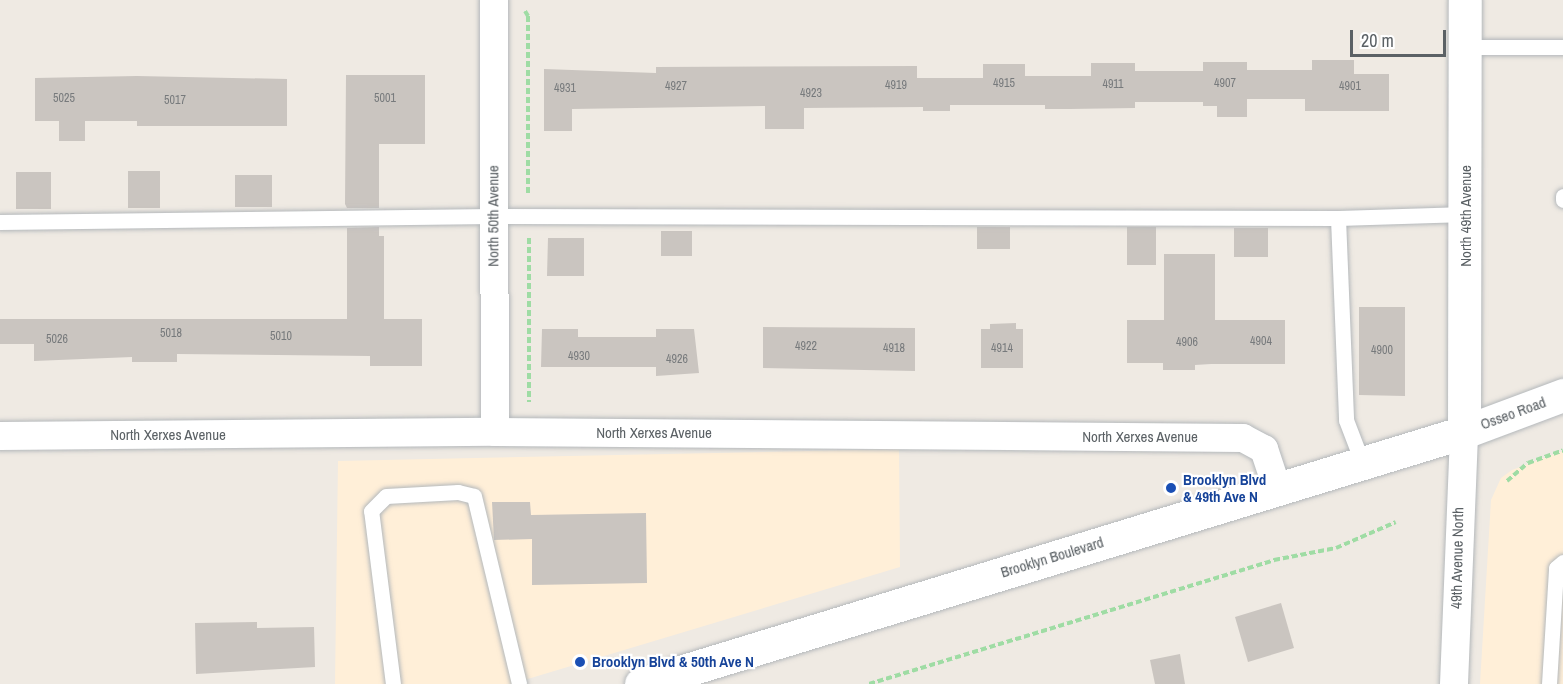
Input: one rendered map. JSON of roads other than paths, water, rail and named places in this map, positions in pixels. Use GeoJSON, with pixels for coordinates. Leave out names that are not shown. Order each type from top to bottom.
{"type":"FeatureCollection","features":[{"type":"Feature","properties":{"kind":"main road","name":"North 49th Avenue"},"geometry":{"type":"LineString","coordinates":[[1464,432],[1465,0]]}},
{"type":"Feature","properties":{"kind":"main road","name":"Osseo Road"},"geometry":{"type":"LineString","coordinates":[[1464,432],[1563,395]]}},
{"type":"Feature","properties":{"kind":"main road","name":"Brooklyn Boulevard"},"geometry":{"type":"LineString","coordinates":[[641,684],[1464,432]]}},
{"type":"Feature","properties":{"kind":"street","name":"North 50th Avenue"},"geometry":{"type":"LineString","coordinates":[[494,0],[495,432]]}},
{"type":"Feature","properties":{"kind":"street","name":"North Xerxes Avenue"},"geometry":{"type":"LineString","coordinates":[[0,436],[495,432],[1243,438],[1264,449],[1277,488]]}},
{"type":"Feature","properties":{"kind":"street","name":"49th Avenue North"},"geometry":{"type":"LineString","coordinates":[[1455,684],[1464,432]]}},
{"type":"Feature","properties":{"kind":"lane"},"geometry":{"type":"LineString","coordinates":[[1465,47],[1563,47]]}},
{"type":"Feature","properties":{"kind":"lane"},"geometry":{"type":"LineString","coordinates":[[0,222],[493,216],[1338,218],[1466,214]]}},
{"type":"Feature","properties":{"kind":"lane"},"geometry":{"type":"LineString","coordinates":[[1338,218],[1346,420],[1362,462]]}},
{"type":"Feature","properties":{"kind":"lane"},"geometry":{"type":"LineString","coordinates":[[393,684],[371,512],[386,496],[458,492],[474,496],[519,684]]}},
{"type":"Feature","properties":{"kind":"lane"},"geometry":{"type":"LineString","coordinates":[[1549,684],[1556,568],[1563,562]]}},
{"type":"Feature","properties":{"kind":"place","name":"Brooklyn Blvd & 49th Ave N"},"geometry":{"type":"Point","coordinates":[1171,488]}},
{"type":"Feature","properties":{"kind":"place","name":"Brooklyn Blvd & 50th Ave N"},"geometry":{"type":"Point","coordinates":[580,662]}}]}
